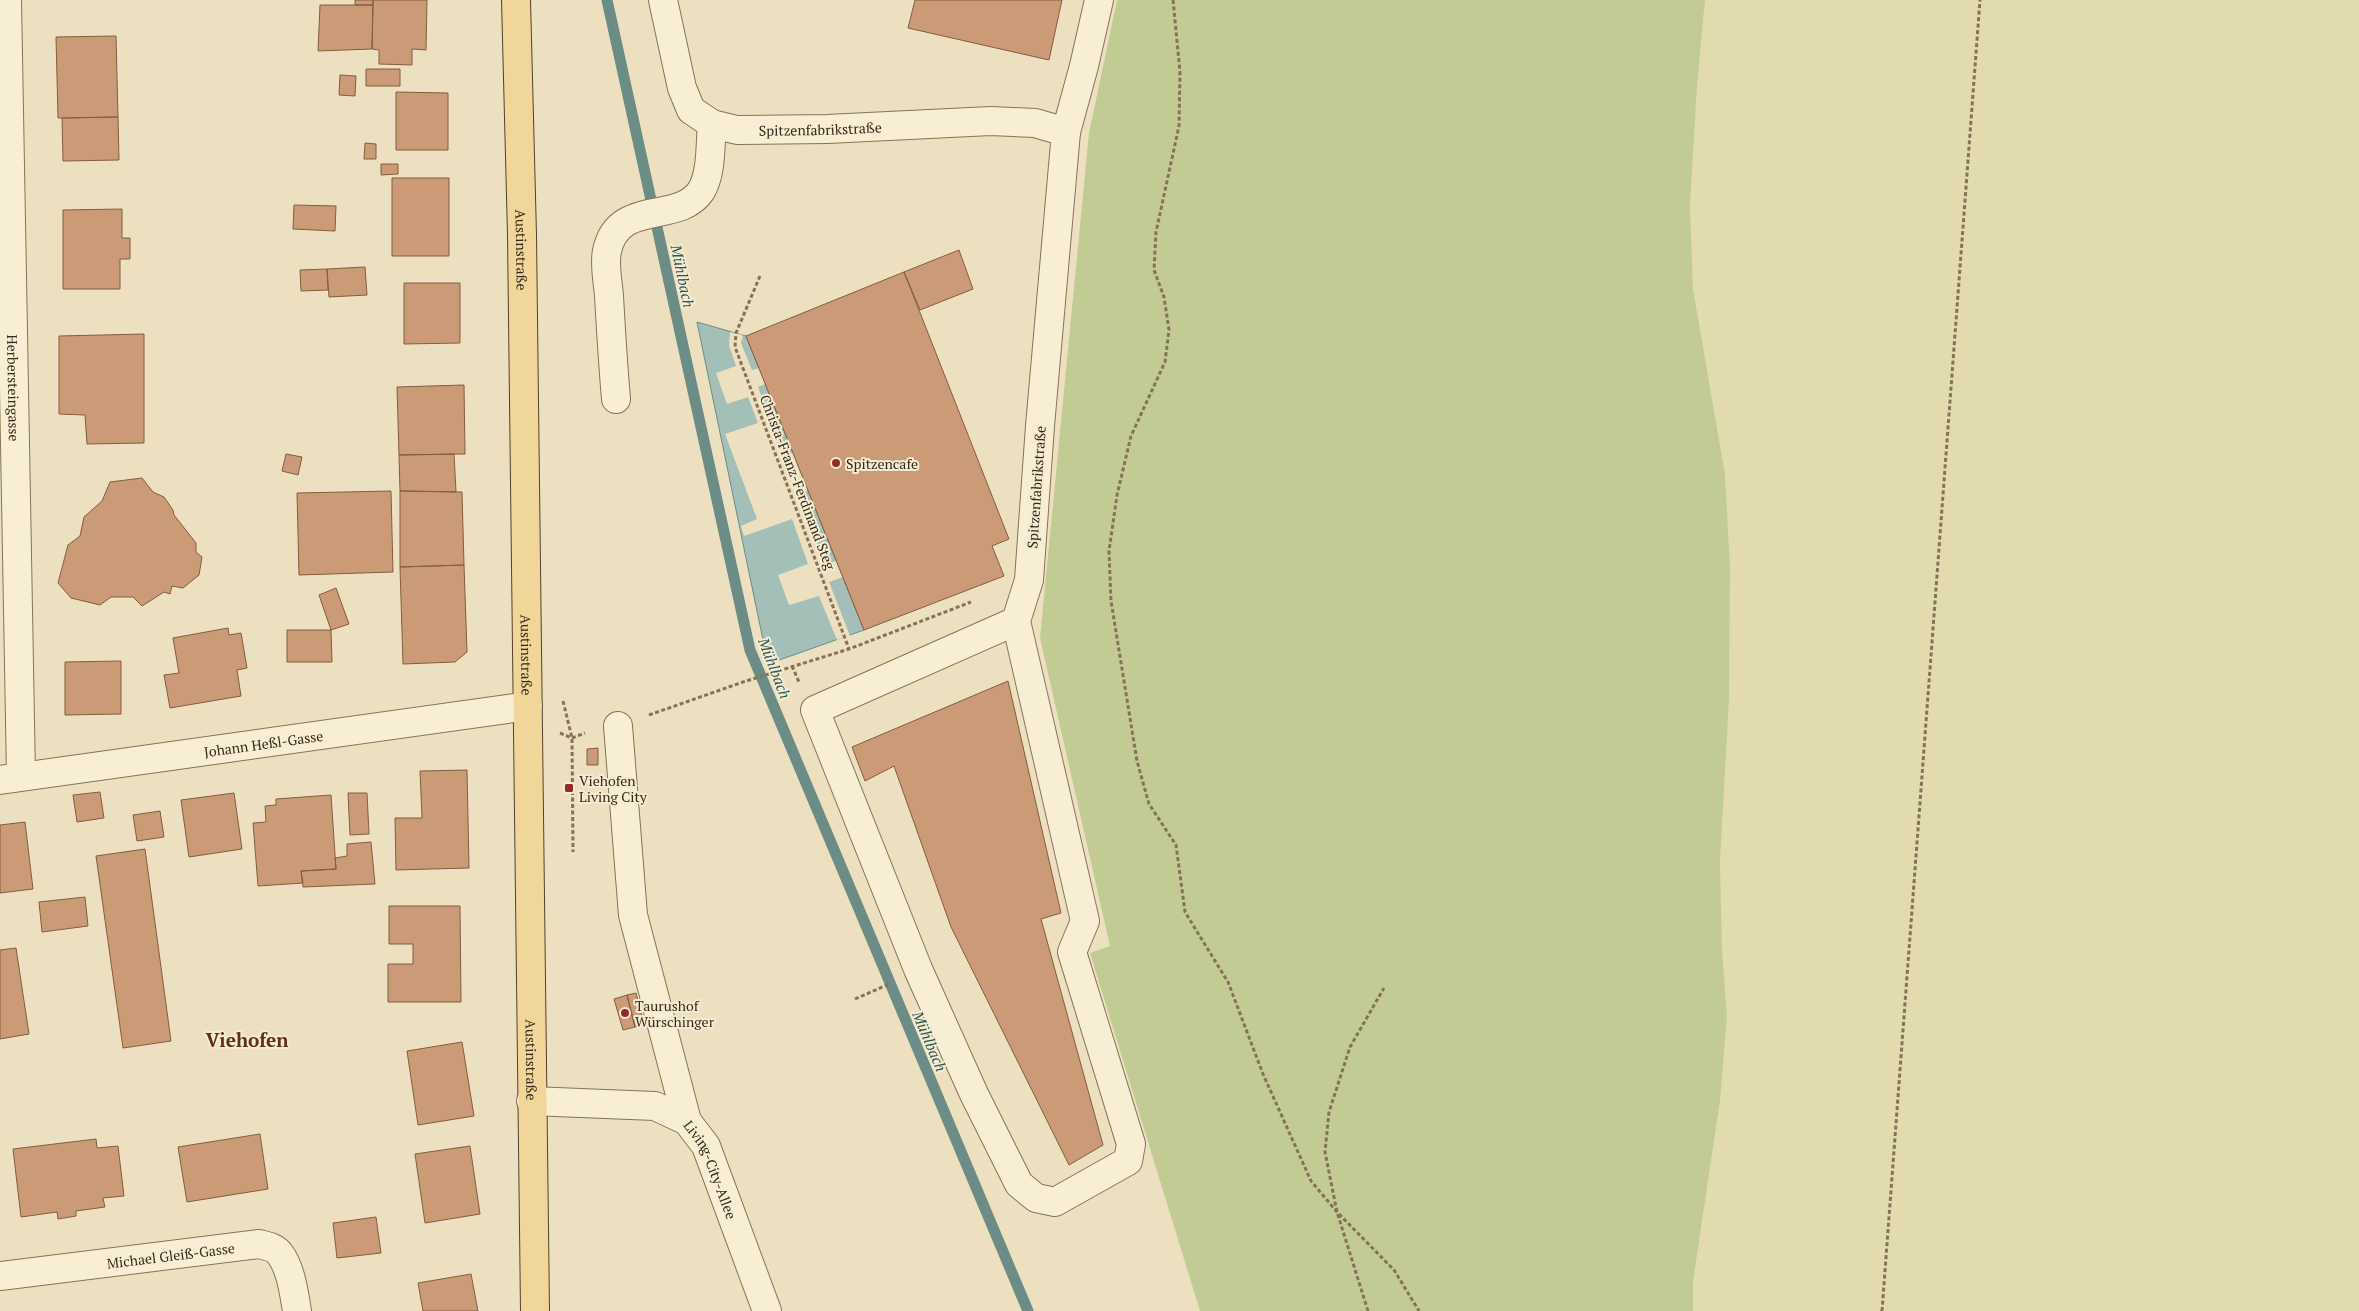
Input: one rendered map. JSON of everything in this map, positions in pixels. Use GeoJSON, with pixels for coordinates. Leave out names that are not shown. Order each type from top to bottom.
{"type":"FeatureCollection","features":[{"type":"Feature","properties":{"kind":"main road","name":"Austinstraße"},"geometry":{"type":"LineString","coordinates":[[516,0],[522,235],[535,1311]]}},
{"type":"Feature","properties":{"kind":"street","name":"Herbersteingasse"},"geometry":{"type":"LineString","coordinates":[[7,0],[11,778]]}},
{"type":"Feature","properties":{"kind":"street","name":"Spitzenfabrikstraße"},"geometry":{"type":"LineString","coordinates":[[664,0],[682,88],[691,110],[712,124],[737,130],[827,129],[991,121],[1035,123],[1066,132]]}},
{"type":"Feature","properties":{"kind":"street","name":"Spitzenfabrikstraße"},"geometry":{"type":"LineString","coordinates":[[1016,621],[1029,580],[1040,426],[1066,132],[1100,0]]}},
{"type":"Feature","properties":{"kind":"street"},"geometry":{"type":"LineString","coordinates":[[616,399],[607,250],[622,224],[632,218],[680,207],[695,198],[702,190],[708,168],[712,124]]}},
{"type":"Feature","properties":{"kind":"street"},"geometry":{"type":"LineString","coordinates":[[1016,621],[1085,922],[1072,952],[1131,1144],[1128,1161],[1055,1202],[1036,1198],[1020,1184],[974,1094],[918,969],[815,710],[1016,621]]}},
{"type":"Feature","properties":{"kind":"street","name":"Johann Heßl-Gasse"},"geometry":{"type":"LineString","coordinates":[[11,778],[528,706]]}},
{"type":"Feature","properties":{"kind":"street"},"geometry":{"type":"LineString","coordinates":[[618,726],[633,915],[687,1121]]}},
{"type":"Feature","properties":{"kind":"street","name":"Living-City-Allee"},"geometry":{"type":"LineString","coordinates":[[531,1101],[655,1106],[687,1121],[706,1146],[767,1311]]}},
{"type":"Feature","properties":{"kind":"street","name":"Michael Gleiß-Gasse"},"geometry":{"type":"LineString","coordinates":[[0,1276],[259,1244],[272,1247],[280,1254],[294,1292],[296,1311]]}},
{"type":"Feature","properties":{"kind":"path"},"geometry":{"type":"LineString","coordinates":[[1172,0],[1180,72],[1179,126],[1156,232],[1154,270],[1164,297],[1170,330],[1165,362],[1131,436],[1117,494],[1109,551],[1111,601],[1137,761],[1149,804],[1176,845],[1185,912],[1228,982],[1263,1074],[1311,1181],[1337,1212],[1394,1270],[1419,1311]]}},
{"type":"Feature","properties":{"kind":"path"},"geometry":{"type":"LineString","coordinates":[[1882,1311],[1980,0]]}},
{"type":"Feature","properties":{"kind":"path","name":"Christa-Franz-Ferdinand Steg"},"geometry":{"type":"LineString","coordinates":[[760,276],[736,333],[735,347],[849,648]]}},
{"type":"Feature","properties":{"kind":"path"},"geometry":{"type":"LineString","coordinates":[[572,738],[618,726],[743,682],[849,648],[975,600]]}},
{"type":"Feature","properties":{"kind":"path"},"geometry":{"type":"LineString","coordinates":[[562,696],[572,738],[573,852]]}},
{"type":"Feature","properties":{"kind":"path"},"geometry":{"type":"LineString","coordinates":[[1368,1311],[1337,1212],[1325,1152],[1329,1112],[1350,1047],[1384,988]]}},
{"type":"Feature","properties":{"kind":"path"},"geometry":{"type":"LineString","coordinates":[[855,999],[872,991]]}},
{"type":"Feature","properties":{"kind":"shaded area"},"geometry":{"type":"Polygon","coordinates":[[[1705,0],[2359,0],[2359,1311],[1693,1311],[1693,1282],[1720,1101],[1727,1016],[1722,949],[1720,861],[1729,700],[1730,566],[1725,474],[1693,289],[1690,205],[1697,86],[1705,0]]]}},
{"type":"Feature","properties":{"kind":"green space"},"geometry":{"type":"Polygon","coordinates":[[[1117,0],[1705,0],[1697,86],[1690,205],[1693,289],[1725,474],[1730,566],[1729,700],[1720,861],[1722,949],[1727,1016],[1720,1101],[1693,1282],[1693,1311],[1200,1311],[1090,953],[1110,946],[1040,638],[1089,133],[1117,0]]]}},
{"type":"Feature","properties":{"kind":"water"},"geometry":{"type":"Polygon","coordinates":[[[697,322],[746,336],[864,630],[768,664],[697,322]]]}},
{"type":"Feature","properties":{"kind":"pier"},"geometry":{"type":"Polygon","coordinates":[[[730,332],[743,335],[741,343],[752,370],[759,368],[765,384],[758,387],[783,455],[793,453],[808,490],[798,495],[823,565],[836,561],[843,577],[829,582],[850,636],[837,640],[819,596],[789,605],[778,575],[808,564],[792,519],[744,536],[741,526],[757,519],[725,434],[758,423],[748,397],[727,404],[716,373],[736,366],[729,345],[730,332]]]}},
{"type":"Feature","properties":{"kind":"building"},"geometry":{"type":"Polygon","coordinates":[[[355,0],[373,0],[373,5],[355,5],[355,0]]]}},
{"type":"Feature","properties":{"kind":"building"},"geometry":{"type":"Polygon","coordinates":[[[373,0],[427,0],[426,50],[412,49],[412,65],[379,64],[379,50],[372,49],[373,0]]]}},
{"type":"Feature","properties":{"kind":"building"},"geometry":{"type":"Polygon","coordinates":[[[915,0],[1062,0],[1049,60],[908,28],[915,0]]]}},
{"type":"Feature","properties":{"kind":"building"},"geometry":{"type":"Polygon","coordinates":[[[320,5],[373,5],[372,49],[318,51],[320,5]]]}},
{"type":"Feature","properties":{"kind":"building"},"geometry":{"type":"Polygon","coordinates":[[[116,36],[118,117],[58,118],[56,37],[116,36]]]}},
{"type":"Feature","properties":{"kind":"building"},"geometry":{"type":"Polygon","coordinates":[[[366,69],[400,69],[400,86],[366,86],[366,69]]]}},
{"type":"Feature","properties":{"kind":"building"},"geometry":{"type":"Polygon","coordinates":[[[340,75],[356,76],[355,96],[339,95],[340,75]]]}},
{"type":"Feature","properties":{"kind":"building"},"geometry":{"type":"Polygon","coordinates":[[[396,92],[448,93],[448,150],[396,150],[396,92]]]}},
{"type":"Feature","properties":{"kind":"building"},"geometry":{"type":"Polygon","coordinates":[[[118,117],[119,160],[63,161],[62,118],[118,117]]]}},
{"type":"Feature","properties":{"kind":"building"},"geometry":{"type":"Polygon","coordinates":[[[365,143],[376,144],[376,159],[364,159],[365,143]]]}},
{"type":"Feature","properties":{"kind":"building"},"geometry":{"type":"Polygon","coordinates":[[[381,164],[398,164],[398,174],[381,175],[381,164]]]}},
{"type":"Feature","properties":{"kind":"building"},"geometry":{"type":"Polygon","coordinates":[[[392,178],[449,178],[449,256],[392,256],[392,178]]]}},
{"type":"Feature","properties":{"kind":"building"},"geometry":{"type":"Polygon","coordinates":[[[294,205],[336,206],[335,231],[293,229],[294,205]]]}},
{"type":"Feature","properties":{"kind":"building"},"geometry":{"type":"Polygon","coordinates":[[[122,209],[122,238],[130,238],[130,259],[120,259],[120,289],[63,289],[63,210],[122,209]]]}},
{"type":"Feature","properties":{"kind":"building"},"geometry":{"type":"Polygon","coordinates":[[[959,250],[973,289],[920,310],[904,272],[959,250]]]}},
{"type":"Feature","properties":{"kind":"building"},"geometry":{"type":"Polygon","coordinates":[[[365,267],[367,295],[329,297],[327,269],[365,267]]]}},
{"type":"Feature","properties":{"kind":"building"},"geometry":{"type":"Polygon","coordinates":[[[327,269],[328,290],[301,291],[300,270],[327,269]]]}},
{"type":"Feature","properties":{"kind":"building"},"geometry":{"type":"Polygon","coordinates":[[[904,272],[1009,539],[992,546],[1004,576],[864,630],[746,336],[904,272]]]}},
{"type":"Feature","properties":{"kind":"building"},"geometry":{"type":"Polygon","coordinates":[[[404,283],[460,283],[460,343],[404,344],[404,283]]]}},
{"type":"Feature","properties":{"kind":"building"},"geometry":{"type":"Polygon","coordinates":[[[144,334],[144,443],[87,444],[85,415],[59,414],[59,336],[144,334]]]}},
{"type":"Feature","properties":{"kind":"building"},"geometry":{"type":"Polygon","coordinates":[[[464,385],[465,454],[399,455],[397,387],[464,385]]]}},
{"type":"Feature","properties":{"kind":"building"},"geometry":{"type":"Polygon","coordinates":[[[286,454],[302,457],[298,475],[282,471],[286,454]]]}},
{"type":"Feature","properties":{"kind":"building"},"geometry":{"type":"Polygon","coordinates":[[[454,454],[456,492],[400,491],[399,455],[454,454]]]}},
{"type":"Feature","properties":{"kind":"building"},"geometry":{"type":"Polygon","coordinates":[[[142,478],[153,492],[164,497],[173,510],[174,515],[196,543],[196,552],[202,557],[199,575],[183,588],[172,586],[170,594],[164,592],[142,606],[133,597],[111,597],[100,605],[71,598],[58,583],[68,545],[80,536],[84,517],[102,501],[110,482],[142,478]]]}},
{"type":"Feature","properties":{"kind":"building"},"geometry":{"type":"Polygon","coordinates":[[[391,491],[393,572],[299,575],[297,493],[391,491]]]}},
{"type":"Feature","properties":{"kind":"building"},"geometry":{"type":"Polygon","coordinates":[[[400,491],[462,492],[464,565],[400,567],[400,491]]]}},
{"type":"Feature","properties":{"kind":"building"},"geometry":{"type":"Polygon","coordinates":[[[464,565],[467,652],[455,662],[403,664],[400,567],[464,565]]]}},
{"type":"Feature","properties":{"kind":"building"},"geometry":{"type":"Polygon","coordinates":[[[336,588],[349,624],[331,630],[319,595],[336,588]]]}},
{"type":"Feature","properties":{"kind":"building"},"geometry":{"type":"Polygon","coordinates":[[[228,628],[229,635],[241,633],[247,668],[237,670],[241,696],[170,708],[164,675],[179,673],[173,638],[228,628]]]}},
{"type":"Feature","properties":{"kind":"building"},"geometry":{"type":"Polygon","coordinates":[[[287,630],[331,630],[332,662],[287,662],[287,630]]]}},
{"type":"Feature","properties":{"kind":"building"},"geometry":{"type":"Polygon","coordinates":[[[121,661],[121,714],[65,715],[65,662],[121,661]]]}},
{"type":"Feature","properties":{"kind":"building"},"geometry":{"type":"Polygon","coordinates":[[[1008,681],[1061,913],[1041,919],[1103,1145],[1069,1165],[951,927],[894,766],[865,781],[852,747],[1008,681]]]}},
{"type":"Feature","properties":{"kind":"building"},"geometry":{"type":"Polygon","coordinates":[[[598,748],[598,765],[587,765],[587,749],[598,748]]]}},
{"type":"Feature","properties":{"kind":"building"},"geometry":{"type":"Polygon","coordinates":[[[467,770],[469,868],[396,870],[395,818],[422,818],[420,771],[467,770]]]}},
{"type":"Feature","properties":{"kind":"building"},"geometry":{"type":"Polygon","coordinates":[[[100,792],[104,818],[77,822],[73,795],[100,792]]]}},
{"type":"Feature","properties":{"kind":"building"},"geometry":{"type":"Polygon","coordinates":[[[234,793],[242,849],[189,857],[181,800],[234,793]]]}},
{"type":"Feature","properties":{"kind":"building"},"geometry":{"type":"Polygon","coordinates":[[[348,793],[367,793],[369,834],[350,835],[348,793]]]}},
{"type":"Feature","properties":{"kind":"building"},"geometry":{"type":"Polygon","coordinates":[[[331,795],[336,869],[301,871],[303,883],[258,886],[253,823],[266,822],[265,806],[276,805],[276,799],[331,795]]]}},
{"type":"Feature","properties":{"kind":"building"},"geometry":{"type":"Polygon","coordinates":[[[160,811],[164,837],[137,841],[133,815],[160,811]]]}},
{"type":"Feature","properties":{"kind":"building"},"geometry":{"type":"Polygon","coordinates":[[[25,822],[33,889],[0,893],[0,825],[25,822]]]}},
{"type":"Feature","properties":{"kind":"building"},"geometry":{"type":"Polygon","coordinates":[[[371,842],[375,884],[303,887],[301,871],[336,869],[335,858],[347,856],[347,844],[371,842]]]}},
{"type":"Feature","properties":{"kind":"building"},"geometry":{"type":"Polygon","coordinates":[[[145,849],[171,1041],[123,1048],[96,856],[145,849]]]}},
{"type":"Feature","properties":{"kind":"building"},"geometry":{"type":"Polygon","coordinates":[[[85,897],[88,926],[42,932],[39,902],[85,897]]]}},
{"type":"Feature","properties":{"kind":"building"},"geometry":{"type":"Polygon","coordinates":[[[389,906],[460,906],[461,1002],[388,1002],[388,964],[413,964],[413,944],[389,944],[389,906]]]}},
{"type":"Feature","properties":{"kind":"building"},"geometry":{"type":"Polygon","coordinates":[[[16,948],[29,1034],[0,1039],[0,950],[16,948]]]}},
{"type":"Feature","properties":{"kind":"building"},"geometry":{"type":"Polygon","coordinates":[[[636,993],[644,1024],[635,1027],[627,995],[636,993]]]}},
{"type":"Feature","properties":{"kind":"building","name":"Taurushof Würschinger"},"geometry":{"type":"Polygon","coordinates":[[[627,995],[635,1027],[623,1030],[614,999],[627,995]]]}},
{"type":"Feature","properties":{"kind":"building"},"geometry":{"type":"Polygon","coordinates":[[[462,1042],[474,1116],[418,1125],[407,1051],[462,1042]]]}},
{"type":"Feature","properties":{"kind":"building"},"geometry":{"type":"Polygon","coordinates":[[[260,1134],[268,1189],[187,1202],[178,1147],[260,1134]]]}},
{"type":"Feature","properties":{"kind":"building"},"geometry":{"type":"Polygon","coordinates":[[[96,1139],[97,1148],[118,1146],[124,1196],[103,1198],[105,1207],[76,1211],[76,1216],[58,1219],[57,1212],[21,1217],[13,1149],[96,1139]]]}},
{"type":"Feature","properties":{"kind":"building"},"geometry":{"type":"Polygon","coordinates":[[[470,1146],[480,1214],[425,1223],[415,1154],[470,1146]]]}},
{"type":"Feature","properties":{"kind":"building"},"geometry":{"type":"Polygon","coordinates":[[[376,1217],[381,1253],[337,1258],[333,1223],[376,1217]]]}},
{"type":"Feature","properties":{"kind":"building"},"geometry":{"type":"Polygon","coordinates":[[[471,1274],[478,1311],[423,1311],[418,1283],[471,1274]]]}},
{"type":"Feature","properties":{"kind":"waterway","name":"Mühlbach"},"geometry":{"type":"LineString","coordinates":[[607,0],[750,650],[1028,1311]]}},
{"type":"Feature","properties":{"kind":"place","name":"Spitzencafe"},"geometry":{"type":"Point","coordinates":[836,463]}},
{"type":"Feature","properties":{"kind":"place","name":"Viehofen Living City"},"geometry":{"type":"Point","coordinates":[569,788]}},
{"type":"Feature","properties":{"kind":"place","name":"Taurushof Würschinger"},"geometry":{"type":"Point","coordinates":[625,1013]}},
{"type":"Feature","properties":{"kind":"district","name":"Viehofen"},"geometry":{"type":"Point","coordinates":[247,1039]}}]}
